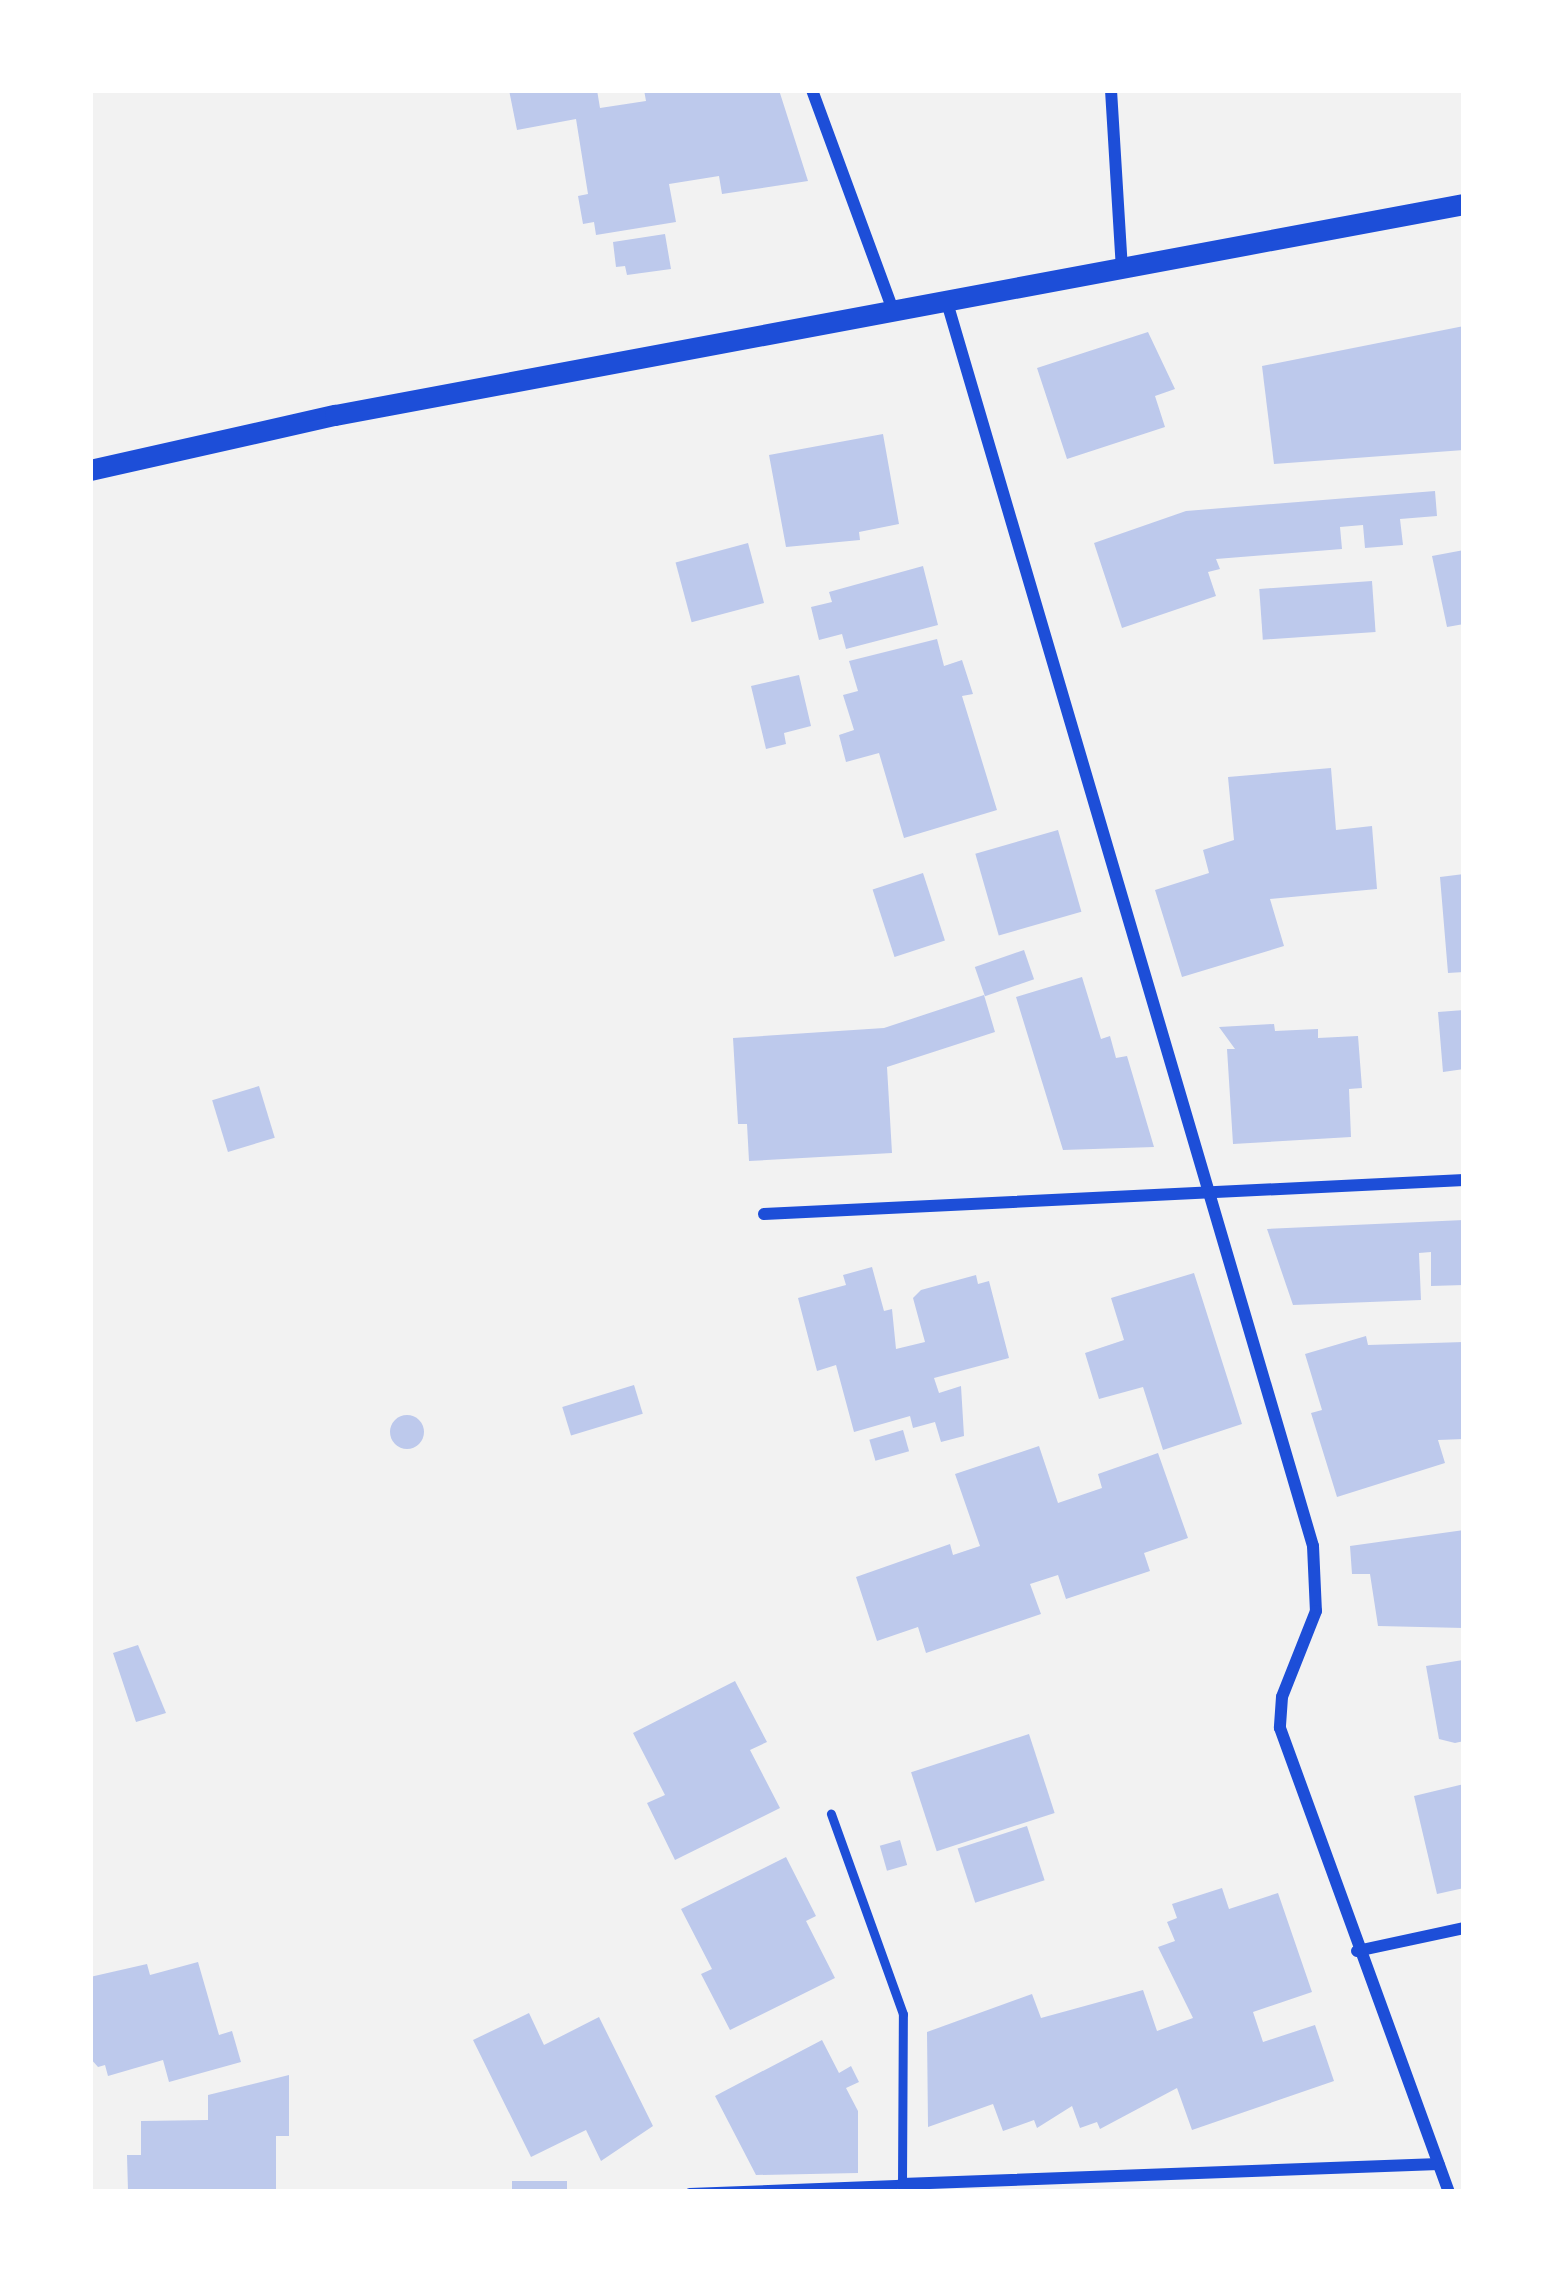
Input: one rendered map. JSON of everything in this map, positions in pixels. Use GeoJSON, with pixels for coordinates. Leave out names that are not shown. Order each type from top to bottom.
{"type":"FeatureCollection","features":[{"type":"Feature","properties":{"kind":"street"},"geometry":{"type":"LineString","coordinates":[[812,90],[893,310]]}},
{"type":"Feature","properties":{"kind":"street"},"geometry":{"type":"LineString","coordinates":[[1111,90],[1122,268]]}},
{"type":"Feature","properties":{"kind":"street"},"geometry":{"type":"LineString","coordinates":[[90,470],[335,415],[1464,204]]}},
{"type":"Feature","properties":{"kind":"street"},"geometry":{"type":"LineString","coordinates":[[946,299],[1320,1578],[1280,1727],[1357,1951],[1449,2192]]}},
{"type":"Feature","properties":{"kind":"street"},"geometry":{"type":"LineString","coordinates":[[764,1214],[1464,1180]]}},
{"type":"Feature","properties":{"kind":"street"},"geometry":{"type":"LineString","coordinates":[[1357,1951],[1464,1928]]}},
{"type":"Feature","properties":{"kind":"street"},"geometry":{"type":"LineString","coordinates":[[902,2184],[1439,2164]]}},
{"type":"Feature","properties":{"kind":"lane"},"geometry":{"type":"LineString","coordinates":[[689,2192],[902,2184],[903,2014],[831,1814]]}},
{"type":"Feature","properties":{"kind":"building"},"geometry":{"type":"Polygon","coordinates":[[[509,90],[597,90],[600,108],[646,101],[644,90],[779,90],[808,181],[722,194],[719,176],[669,184],[676,222],[596,235],[594,222],[583,224],[578,196],[588,194],[576,119],[517,130],[509,90]]]}},
{"type":"Feature","properties":{"kind":"building"},"geometry":{"type":"Polygon","coordinates":[[[665,234],[671,269],[627,275],[625,266],[616,267],[613,242],[665,234]]]}},
{"type":"Feature","properties":{"kind":"building"},"geometry":{"type":"Polygon","coordinates":[[[1464,326],[1464,450],[1274,464],[1262,366],[1464,326]]]}},
{"type":"Feature","properties":{"kind":"building"},"geometry":{"type":"Polygon","coordinates":[[[1148,332],[1175,389],[1155,396],[1165,427],[1067,459],[1037,368],[1148,332]]]}},
{"type":"Feature","properties":{"kind":"building"},"geometry":{"type":"Polygon","coordinates":[[[883,434],[899,524],[859,532],[860,540],[786,547],[769,455],[883,434]]]}},
{"type":"Feature","properties":{"kind":"building"},"geometry":{"type":"Polygon","coordinates":[[[1435,491],[1437,516],[1400,519],[1403,545],[1365,548],[1363,525],[1340,527],[1342,549],[1216,559],[1220,569],[1208,572],[1216,596],[1122,628],[1094,543],[1186,511],[1435,491]]]}},
{"type":"Feature","properties":{"kind":"building"},"geometry":{"type":"Polygon","coordinates":[[[748,543],[764,603],[692,622],[676,562],[748,543]]]}},
{"type":"Feature","properties":{"kind":"building"},"geometry":{"type":"Polygon","coordinates":[[[1464,550],[1464,624],[1447,627],[1432,556],[1464,550]]]}},
{"type":"Feature","properties":{"kind":"building"},"geometry":{"type":"Polygon","coordinates":[[[923,566],[938,625],[846,649],[842,634],[819,640],[811,607],[832,602],[829,592],[923,566]]]}},
{"type":"Feature","properties":{"kind":"building"},"geometry":{"type":"Polygon","coordinates":[[[1372,581],[1376,632],[1263,640],[1259,589],[1372,581]]]}},
{"type":"Feature","properties":{"kind":"building"},"geometry":{"type":"Polygon","coordinates":[[[937,639],[944,666],[962,660],[973,694],[962,696],[997,810],[904,838],[879,753],[846,762],[839,735],[854,730],[843,695],[858,691],[849,661],[937,639]]]}},
{"type":"Feature","properties":{"kind":"building"},"geometry":{"type":"Polygon","coordinates":[[[799,675],[811,726],[784,733],[786,744],[766,749],[751,686],[799,675]]]}},
{"type":"Feature","properties":{"kind":"building"},"geometry":{"type":"Polygon","coordinates":[[[1331,768],[1336,830],[1372,826],[1377,889],[1270,899],[1284,946],[1182,977],[1155,890],[1209,873],[1203,850],[1234,840],[1228,777],[1331,768]]]}},
{"type":"Feature","properties":{"kind":"building"},"geometry":{"type":"Polygon","coordinates":[[[1058,830],[1081,912],[999,935],[975,854],[1058,830]]]}},
{"type":"Feature","properties":{"kind":"building"},"geometry":{"type":"Polygon","coordinates":[[[923,873],[945,941],[895,957],[873,889],[923,873]]]}},
{"type":"Feature","properties":{"kind":"building"},"geometry":{"type":"Polygon","coordinates":[[[1464,874],[1464,972],[1448,973],[1440,877],[1464,874]]]}},
{"type":"Feature","properties":{"kind":"building"},"geometry":{"type":"Polygon","coordinates":[[[1024,950],[1034,979],[985,996],[975,967],[1024,950]]]}},
{"type":"Feature","properties":{"kind":"building"},"geometry":{"type":"Polygon","coordinates":[[[1082,977],[1101,1039],[1110,1036],[1116,1058],[1127,1056],[1154,1147],[1063,1150],[1016,997],[1082,977]]]}},
{"type":"Feature","properties":{"kind":"building"},"geometry":{"type":"Polygon","coordinates":[[[984,995],[995,1032],[887,1067],[892,1153],[749,1161],[747,1124],[738,1124],[733,1038],[884,1028],[984,995]]]}},
{"type":"Feature","properties":{"kind":"building"},"geometry":{"type":"Polygon","coordinates":[[[1464,1010],[1464,1069],[1443,1072],[1438,1012],[1464,1010]]]}},
{"type":"Feature","properties":{"kind":"building"},"geometry":{"type":"Polygon","coordinates":[[[1274,1024],[1275,1031],[1318,1029],[1318,1038],[1358,1036],[1362,1088],[1349,1089],[1351,1137],[1233,1144],[1227,1049],[1235,1049],[1219,1027],[1274,1024]]]}},
{"type":"Feature","properties":{"kind":"building"},"geometry":{"type":"Polygon","coordinates":[[[259,1086],[275,1138],[228,1152],[212,1100],[259,1086]]]}},
{"type":"Feature","properties":{"kind":"building"},"geometry":{"type":"Polygon","coordinates":[[[1464,1220],[1464,1285],[1431,1286],[1431,1252],[1419,1253],[1421,1300],[1293,1305],[1267,1229],[1464,1220]]]}},
{"type":"Feature","properties":{"kind":"building"},"geometry":{"type":"Polygon","coordinates":[[[872,1267],[884,1311],[892,1309],[896,1349],[925,1342],[913,1298],[921,1290],[976,1275],[978,1284],[989,1281],[1009,1358],[934,1378],[939,1393],[961,1386],[964,1436],[941,1442],[935,1422],[913,1428],[910,1416],[854,1432],[836,1365],[817,1371],[798,1298],[846,1285],[843,1275],[872,1267]]]}},
{"type":"Feature","properties":{"kind":"building"},"geometry":{"type":"Polygon","coordinates":[[[1194,1273],[1242,1424],[1163,1450],[1143,1387],[1099,1399],[1085,1353],[1124,1340],[1111,1298],[1194,1273]]]}},
{"type":"Feature","properties":{"kind":"building"},"geometry":{"type":"Polygon","coordinates":[[[1366,1336],[1368,1345],[1464,1342],[1464,1439],[1438,1440],[1445,1463],[1337,1497],[1311,1413],[1322,1410],[1305,1354],[1366,1336]]]}},
{"type":"Feature","properties":{"kind":"building"},"geometry":{"type":"Polygon","coordinates":[[[634,1385],[643,1414],[571,1436],[562,1407],[634,1385]]]}},
{"type":"Feature","properties":{"kind":"building"},"geometry":{"type":"Polygon","coordinates":[[[407,1415],[419,1420],[424,1432],[419,1444],[407,1449],[395,1444],[390,1432],[395,1420],[407,1415]]]}},
{"type":"Feature","properties":{"kind":"building"},"geometry":{"type":"Polygon","coordinates":[[[903,1430],[909,1451],[875,1461],[869,1440],[903,1430]]]}},
{"type":"Feature","properties":{"kind":"building"},"geometry":{"type":"Polygon","coordinates":[[[1039,1446],[1058,1503],[1102,1488],[1098,1474],[1158,1453],[1188,1538],[1144,1553],[1150,1571],[1066,1599],[1058,1575],[1030,1584],[1041,1614],[926,1653],[918,1627],[877,1641],[856,1577],[950,1544],[953,1555],[980,1546],[955,1474],[1039,1446]]]}},
{"type":"Feature","properties":{"kind":"building"},"geometry":{"type":"Polygon","coordinates":[[[1464,1530],[1464,1628],[1378,1626],[1370,1574],[1352,1574],[1350,1546],[1464,1530]]]}},
{"type":"Feature","properties":{"kind":"building"},"geometry":{"type":"Polygon","coordinates":[[[138,1645],[166,1713],[136,1722],[113,1653],[138,1645]]]}},
{"type":"Feature","properties":{"kind":"building"},"geometry":{"type":"Polygon","coordinates":[[[1463,1660],[1464,1741],[1455,1743],[1439,1739],[1426,1666],[1463,1660]]]}},
{"type":"Feature","properties":{"kind":"building"},"geometry":{"type":"Polygon","coordinates":[[[735,1681],[767,1742],[750,1750],[780,1808],[675,1860],[647,1803],[665,1795],[633,1733],[735,1681]]]}},
{"type":"Feature","properties":{"kind":"building"},"geometry":{"type":"Polygon","coordinates":[[[1029,1734],[1055,1813],[937,1851],[911,1772],[1029,1734]]]}},
{"type":"Feature","properties":{"kind":"building"},"geometry":{"type":"Polygon","coordinates":[[[1464,1784],[1464,1888],[1437,1894],[1414,1796],[1464,1784]]]}},
{"type":"Feature","properties":{"kind":"building"},"geometry":{"type":"Polygon","coordinates":[[[1027,1826],[1045,1880],[975,1903],[958,1849],[1027,1826]]]}},
{"type":"Feature","properties":{"kind":"building"},"geometry":{"type":"Polygon","coordinates":[[[900,1840],[907,1865],[887,1871],[880,1846],[900,1840]]]}},
{"type":"Feature","properties":{"kind":"building"},"geometry":{"type":"Polygon","coordinates":[[[786,1857],[816,1916],[806,1921],[835,1978],[730,2030],[701,1974],[712,1969],[681,1909],[786,1857]]]}},
{"type":"Feature","properties":{"kind":"building"},"geometry":{"type":"Polygon","coordinates":[[[1222,1888],[1229,1909],[1278,1893],[1312,1992],[1253,2012],[1263,2042],[1315,2025],[1334,2081],[1192,2130],[1177,2088],[1100,2129],[1097,2122],[1080,2128],[1072,2106],[1037,2128],[1034,2120],[1003,2131],[993,2104],[928,2127],[927,2032],[1032,1994],[1041,2018],[1143,1990],[1157,2031],[1193,2018],[1158,1947],[1175,1941],[1167,1922],[1177,1918],[1172,1904],[1222,1888]]]}},
{"type":"Feature","properties":{"kind":"building"},"geometry":{"type":"Polygon","coordinates":[[[198,1962],[219,2035],[232,2031],[241,2062],[169,2082],[163,2060],[108,2076],[105,2065],[98,2067],[90,2058],[90,1977],[147,1964],[150,1975],[198,1962]]]}},
{"type":"Feature","properties":{"kind":"building"},"geometry":{"type":"Polygon","coordinates":[[[529,2013],[544,2045],[599,2017],[653,2126],[601,2161],[586,2130],[531,2157],[473,2040],[529,2013]]]}},
{"type":"Feature","properties":{"kind":"building"},"geometry":{"type":"Polygon","coordinates":[[[822,2040],[839,2073],[851,2066],[859,2082],[846,2088],[858,2111],[858,2173],[756,2175],[715,2096],[822,2040]]]}},
{"type":"Feature","properties":{"kind":"building"},"geometry":{"type":"Polygon","coordinates":[[[289,2075],[289,2136],[276,2136],[276,2192],[128,2191],[127,2155],[141,2155],[141,2121],[208,2120],[208,2095],[289,2075]]]}},
{"type":"Feature","properties":{"kind":"building"},"geometry":{"type":"Polygon","coordinates":[[[512,2181],[567,2181],[567,2192],[512,2192],[512,2181]]]}}]}
